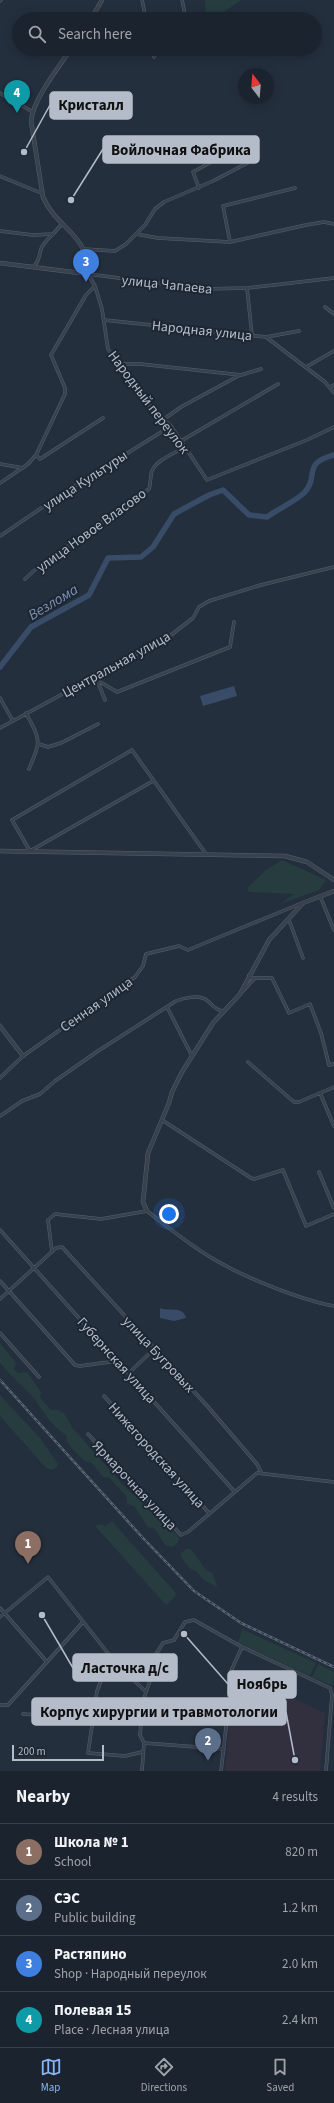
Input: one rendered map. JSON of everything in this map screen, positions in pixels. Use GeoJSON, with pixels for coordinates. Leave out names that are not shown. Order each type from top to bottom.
{"type":"FeatureCollection","features":[{"type":"Feature","properties":{"kind":"street"},"geometry":{"type":"LineString","coordinates":[[95,12],[102,0]]}},
{"type":"Feature","properties":{"kind":"street"},"geometry":{"type":"LineString","coordinates":[[142,0],[145,12]]}},
{"type":"Feature","properties":{"kind":"street"},"geometry":{"type":"LineString","coordinates":[[182,0],[185,12]]}},
{"type":"Feature","properties":{"kind":"street"},"geometry":{"type":"LineString","coordinates":[[67,56],[32,112],[32,127],[37,151],[41,193],[45,202],[84,249],[88,274]]}},
{"type":"Feature","properties":{"kind":"street"},"geometry":{"type":"LineString","coordinates":[[0,93],[32,112]]}},
{"type":"Feature","properties":{"kind":"street"},"geometry":{"type":"LineString","coordinates":[[199,188],[193,172],[248,142]]}},
{"type":"Feature","properties":{"kind":"street"},"geometry":{"type":"LineString","coordinates":[[84,249],[115,251],[126,244],[136,234],[155,209],[164,202],[199,188],[255,159]]}},
{"type":"Feature","properties":{"kind":"street"},"geometry":{"type":"LineString","coordinates":[[0,176],[41,193]]}},
{"type":"Feature","properties":{"kind":"street"},"geometry":{"type":"LineString","coordinates":[[230,242],[223,206],[295,188]]}},
{"type":"Feature","properties":{"kind":"street"},"geometry":{"type":"LineString","coordinates":[[136,234],[158,238],[230,242],[306,225],[324,222],[334,224]]}},
{"type":"Feature","properties":{"kind":"street"},"geometry":{"type":"LineString","coordinates":[[32,267],[38,260],[41,249],[46,241],[62,224]]}},
{"type":"Feature","properties":{"kind":"street"},"geometry":{"type":"LineString","coordinates":[[0,230],[33,235],[53,234]]}},
{"type":"Feature","properties":{"kind":"street","name":"улица Чапаева"},"geometry":{"type":"LineString","coordinates":[[0,263],[203,289],[247,288],[334,278]]}},
{"type":"Feature","properties":{"kind":"street","name":"Народный переулок"},"geometry":{"type":"LineString","coordinates":[[88,274],[95,286],[104,320],[108,349],[153,410],[171,426],[207,480],[307,440],[334,427]]}},
{"type":"Feature","properties":{"kind":"street"},"geometry":{"type":"LineString","coordinates":[[0,483],[23,468],[36,455],[65,394],[65,388],[50,355],[86,295],[95,286]]}},
{"type":"Feature","properties":{"kind":"street"},"geometry":{"type":"LineString","coordinates":[[247,288],[252,335]]}},
{"type":"Feature","properties":{"kind":"street"},"geometry":{"type":"LineString","coordinates":[[325,307],[334,314]]}},
{"type":"Feature","properties":{"kind":"street","name":"Народная улица"},"geometry":{"type":"LineString","coordinates":[[104,320],[266,337],[299,331]]}},
{"type":"Feature","properties":{"kind":"street"},"geometry":{"type":"LineString","coordinates":[[266,337],[306,367],[334,392]]}},
{"type":"Feature","properties":{"kind":"street"},"geometry":{"type":"LineString","coordinates":[[306,367],[334,351]]}},
{"type":"Feature","properties":{"kind":"street"},"geometry":{"type":"LineString","coordinates":[[119,364],[140,364],[241,375]]}},
{"type":"Feature","properties":{"kind":"street"},"geometry":{"type":"LineString","coordinates":[[164,419],[181,407],[241,375],[261,369]]}},
{"type":"Feature","properties":{"kind":"street"},"geometry":{"type":"LineString","coordinates":[[181,441],[278,384]]}},
{"type":"Feature","properties":{"kind":"street"},"geometry":{"type":"LineString","coordinates":[[330,387],[334,385]]}},
{"type":"Feature","properties":{"kind":"street"},"geometry":{"type":"LineString","coordinates":[[36,455],[40,459],[103,418]]}},
{"type":"Feature","properties":{"kind":"street","name":"улица Культуры"},"geometry":{"type":"LineString","coordinates":[[0,536],[65,492],[171,426]]}},
{"type":"Feature","properties":{"kind":"street","name":"улица Новое Власово"},"geometry":{"type":"LineString","coordinates":[[25,579],[37,568],[149,489],[152,480],[152,472],[155,467],[185,447]]}},
{"type":"Feature","properties":{"kind":"street"},"geometry":{"type":"LineString","coordinates":[[0,464],[23,468]]}},
{"type":"Feature","properties":{"kind":"street","name":"Центральная улица"},"geometry":{"type":"LineString","coordinates":[[0,728],[171,635],[193,618],[199,607],[209,601],[261,585],[334,567]]}},
{"type":"Feature","properties":{"kind":"street"},"geometry":{"type":"LineString","coordinates":[[94,677],[117,692],[230,647],[234,622]]}},
{"type":"Feature","properties":{"kind":"street"},"geometry":{"type":"LineString","coordinates":[[97,680],[105,700]]}},
{"type":"Feature","properties":{"kind":"street"},"geometry":{"type":"LineString","coordinates":[[0,698],[13,721]]}},
{"type":"Feature","properties":{"kind":"street"},"geometry":{"type":"LineString","coordinates":[[26,713],[38,734],[39,744],[29,769]]}},
{"type":"Feature","properties":{"kind":"street"},"geometry":{"type":"LineString","coordinates":[[39,744],[48,747],[60,743],[98,724]]}},
{"type":"Feature","properties":{"kind":"street"},"geometry":{"type":"LineString","coordinates":[[153,781],[30,851],[12,820],[132,750],[206,855]]}},
{"type":"Feature","properties":{"kind":"street"},"geometry":{"type":"LineString","coordinates":[[0,850],[291,857],[313,866],[334,880]]}},
{"type":"Feature","properties":{"kind":"street"},"geometry":{"type":"LineString","coordinates":[[240,994],[269,940],[303,903],[334,891]]}},
{"type":"Feature","properties":{"kind":"street"},"geometry":{"type":"LineString","coordinates":[[320,896],[334,930]]}},
{"type":"Feature","properties":{"kind":"street","name":"Сенная улица"},"geometry":{"type":"LineString","coordinates":[[0,1078],[23,1056],[135,977],[143,966],[146,954],[179,946],[188,950],[303,903]]}},
{"type":"Feature","properties":{"kind":"street"},"geometry":{"type":"LineString","coordinates":[[288,920],[303,958]]}},
{"type":"Feature","properties":{"kind":"street"},"geometry":{"type":"LineString","coordinates":[[249,975],[251,978],[272,978],[289,1013],[310,1004],[321,1033],[329,1065],[334,1064]]}},
{"type":"Feature","properties":{"kind":"street"},"geometry":{"type":"LineString","coordinates":[[255,978],[233,1003],[223,1011],[204,1036],[172,1092],[147,1155],[143,1202],[147,1211],[215,1261],[287,1291],[334,1306]]}},
{"type":"Feature","properties":{"kind":"street"},"geometry":{"type":"LineString","coordinates":[[0,1116],[22,1101],[40,1094],[55,1080],[98,1051],[182,999],[200,997],[217,1010],[223,1011]]}},
{"type":"Feature","properties":{"kind":"street"},"geometry":{"type":"LineString","coordinates":[[167,1008],[192,1056]]}},
{"type":"Feature","properties":{"kind":"street"},"geometry":{"type":"LineString","coordinates":[[0,1026],[23,1056]]}},
{"type":"Feature","properties":{"kind":"street"},"geometry":{"type":"LineString","coordinates":[[248,1062],[294,1102],[299,1102],[334,1087]]}},
{"type":"Feature","properties":{"kind":"street"},"geometry":{"type":"LineString","coordinates":[[320,1093],[334,1126]]}},
{"type":"Feature","properties":{"kind":"street"},"geometry":{"type":"LineString","coordinates":[[162,1120],[251,1178],[254,1179],[280,1170],[284,1172],[306,1226],[334,1214]]}},
{"type":"Feature","properties":{"kind":"street"},"geometry":{"type":"LineString","coordinates":[[319,1172],[334,1208]]}},
{"type":"Feature","properties":{"kind":"street"},"geometry":{"type":"LineString","coordinates":[[0,1299],[52,1252],[48,1220],[55,1214],[101,1219],[147,1211]]}},
{"type":"Feature","properties":{"kind":"street","name":"Губернская улица"},"geometry":{"type":"LineString","coordinates":[[0,1230],[234,1491]]}},
{"type":"Feature","properties":{"kind":"street","name":"улица Бугровых"},"geometry":{"type":"LineString","coordinates":[[52,1252],[56,1248],[62,1247],[154,1350],[209,1408],[257,1464],[260,1472]]}},
{"type":"Feature","properties":{"kind":"street"},"geometry":{"type":"LineString","coordinates":[[0,1281],[72,1363],[80,1366],[118,1361]]}},
{"type":"Feature","properties":{"kind":"street"},"geometry":{"type":"LineString","coordinates":[[0,1333],[39,1377]]}},
{"type":"Feature","properties":{"kind":"street"},"geometry":{"type":"LineString","coordinates":[[129,1373],[154,1350]]}},
{"type":"Feature","properties":{"kind":"street","name":"Нижегородская улица"},"geometry":{"type":"LineString","coordinates":[[104,1396],[209,1513]]}},
{"type":"Feature","properties":{"kind":"street","name":"Ярмарочная улица"},"geometry":{"type":"LineString","coordinates":[[88,1434],[147,1500],[180,1534],[183,1535],[209,1513]]}},
{"type":"Feature","properties":{"kind":"street"},"geometry":{"type":"LineString","coordinates":[[209,1513],[254,1474],[260,1472],[334,1482]]}},
{"type":"Feature","properties":{"kind":"street"},"geometry":{"type":"LineString","coordinates":[[0,1617],[48,1577],[114,1661],[146,1692]]}},
{"type":"Feature","properties":{"kind":"street"},"geometry":{"type":"LineString","coordinates":[[0,1608],[46,1662]]}},
{"type":"Feature","properties":{"kind":"street"},"geometry":{"type":"LineString","coordinates":[[142,1771],[142,1752],[144,1743],[140,1735],[143,1702],[151,1678],[145,1672],[163,1643],[174,1640],[185,1622],[194,1620],[242,1647],[326,1685],[331,1690],[326,1771]]}},
{"type":"Feature","properties":{"kind":"street"},"geometry":{"type":"LineString","coordinates":[[0,1705],[8,1705],[83,1622]]}},
{"type":"Feature","properties":{"kind":"street"},"geometry":{"type":"LineString","coordinates":[[221,1771],[231,1669],[242,1647]]}},
{"type":"Feature","properties":{"kind":"street"},"geometry":{"type":"LineString","coordinates":[[114,1661],[106,1668],[97,1691],[88,1753],[125,1756],[142,1752]]}},
{"type":"Feature","properties":{"kind":"street"},"geometry":{"type":"LineString","coordinates":[[23,1714],[93,1719]]}},
{"type":"Feature","properties":{"kind":"street"},"geometry":{"type":"LineString","coordinates":[[144,1743],[224,1749]]}},
{"type":"Feature","properties":{"kind":"shaded area"},"geometry":{"type":"Polygon","coordinates":[[[238,1673],[325,1713],[320,1771],[225,1771],[233,1685],[238,1673]]]}},
{"type":"Feature","properties":{"kind":"green space"},"geometry":{"type":"Polygon","coordinates":[[[205,0],[241,0],[224,12],[206,12],[205,0]]]}},
{"type":"Feature","properties":{"kind":"green space"},"geometry":{"type":"Polygon","coordinates":[[[282,860],[326,880],[319,890],[280,904],[294,894],[249,892],[247,888],[266,870],[282,860]]]}},
{"type":"Feature","properties":{"kind":"green space"},"geometry":{"type":"Polygon","coordinates":[[[0,1343],[16,1363],[14,1369],[18,1373],[27,1372],[41,1392],[40,1398],[51,1410],[58,1410],[64,1413],[72,1427],[122,1484],[178,1536],[179,1540],[176,1545],[171,1547],[165,1545],[154,1528],[148,1527],[134,1506],[127,1504],[126,1496],[110,1478],[103,1477],[92,1463],[85,1461],[75,1452],[67,1442],[66,1435],[49,1420],[29,1393],[0,1363],[0,1343]]]}},
{"type":"Feature","properties":{"kind":"green space"},"geometry":{"type":"Polygon","coordinates":[[[0,1395],[40,1438],[58,1464],[57,1467],[52,1470],[46,1468],[0,1416],[0,1395]]]}},
{"type":"Feature","properties":{"kind":"green space"},"geometry":{"type":"Polygon","coordinates":[[[112,1521],[175,1592],[176,1596],[166,1605],[95,1526],[101,1524],[105,1526],[112,1521]]]}},
{"type":"Feature","properties":{"kind":"green space"},"geometry":{"type":"Polygon","coordinates":[[[186,1549],[191,1549],[206,1570],[212,1573],[217,1585],[216,1587],[203,1579],[196,1571],[186,1565],[180,1554],[186,1549]]]}},
{"type":"Feature","properties":{"kind":"green space"},"geometry":{"type":"Polygon","coordinates":[[[242,1629],[316,1663],[310,1676],[238,1643],[242,1629]]]}},
{"type":"Feature","properties":{"kind":"green space"},"geometry":{"type":"Polygon","coordinates":[[[318,1664],[334,1672],[333,1686],[312,1677],[318,1664]]]}},
{"type":"Feature","properties":{"kind":"water"},"geometry":{"type":"Polygon","coordinates":[[[234,686],[237,696],[203,706],[200,696],[234,686]]]}},
{"type":"Feature","properties":{"kind":"water"},"geometry":{"type":"Polygon","coordinates":[[[160,1308],[179,1310],[186,1318],[174,1321],[160,1318],[160,1308]]]}},
{"type":"Feature","properties":{"kind":"waterway","name":"Везлома"},"geometry":{"type":"LineString","coordinates":[[0,667],[31,627],[89,595],[108,558],[141,557],[153,547],[174,514],[209,495],[223,490],[249,515],[267,517],[304,493],[309,487],[314,466],[318,462],[334,455]]}},
{"type":"Feature","properties":{"kind":"railway"},"geometry":{"type":"LineString","coordinates":[[0,1380],[142,1537],[194,1591],[241,1623],[334,1667]]}},
{"type":"Feature","properties":{"kind":"place","name":"Полевая 15"},"geometry":{"type":"Point","coordinates":[17,113]}},
{"type":"Feature","properties":{"kind":"place","name":"Кристалл"},"geometry":{"type":"Point","coordinates":[24,152]}},
{"type":"Feature","properties":{"kind":"place","name":"Войлочная Фабрика"},"geometry":{"type":"Point","coordinates":[71,200]}},
{"type":"Feature","properties":{"kind":"place","name":"Растяпино"},"geometry":{"type":"Point","coordinates":[86,282]}},
{"type":"Feature","properties":{"kind":"place","name":"Школа № 1"},"geometry":{"type":"Point","coordinates":[28,1564]}},
{"type":"Feature","properties":{"kind":"place","name":"Ласточка д/с"},"geometry":{"type":"Point","coordinates":[42,1615]}},
{"type":"Feature","properties":{"kind":"place","name":"Ноябрь"},"geometry":{"type":"Point","coordinates":[184,1634]}},
{"type":"Feature","properties":{"kind":"place","name":"Корпус хирургии и травмотологии"},"geometry":{"type":"Point","coordinates":[295,1760]}},
{"type":"Feature","properties":{"kind":"place","name":"СЭС"},"geometry":{"type":"Point","coordinates":[208,1761]}}]}
